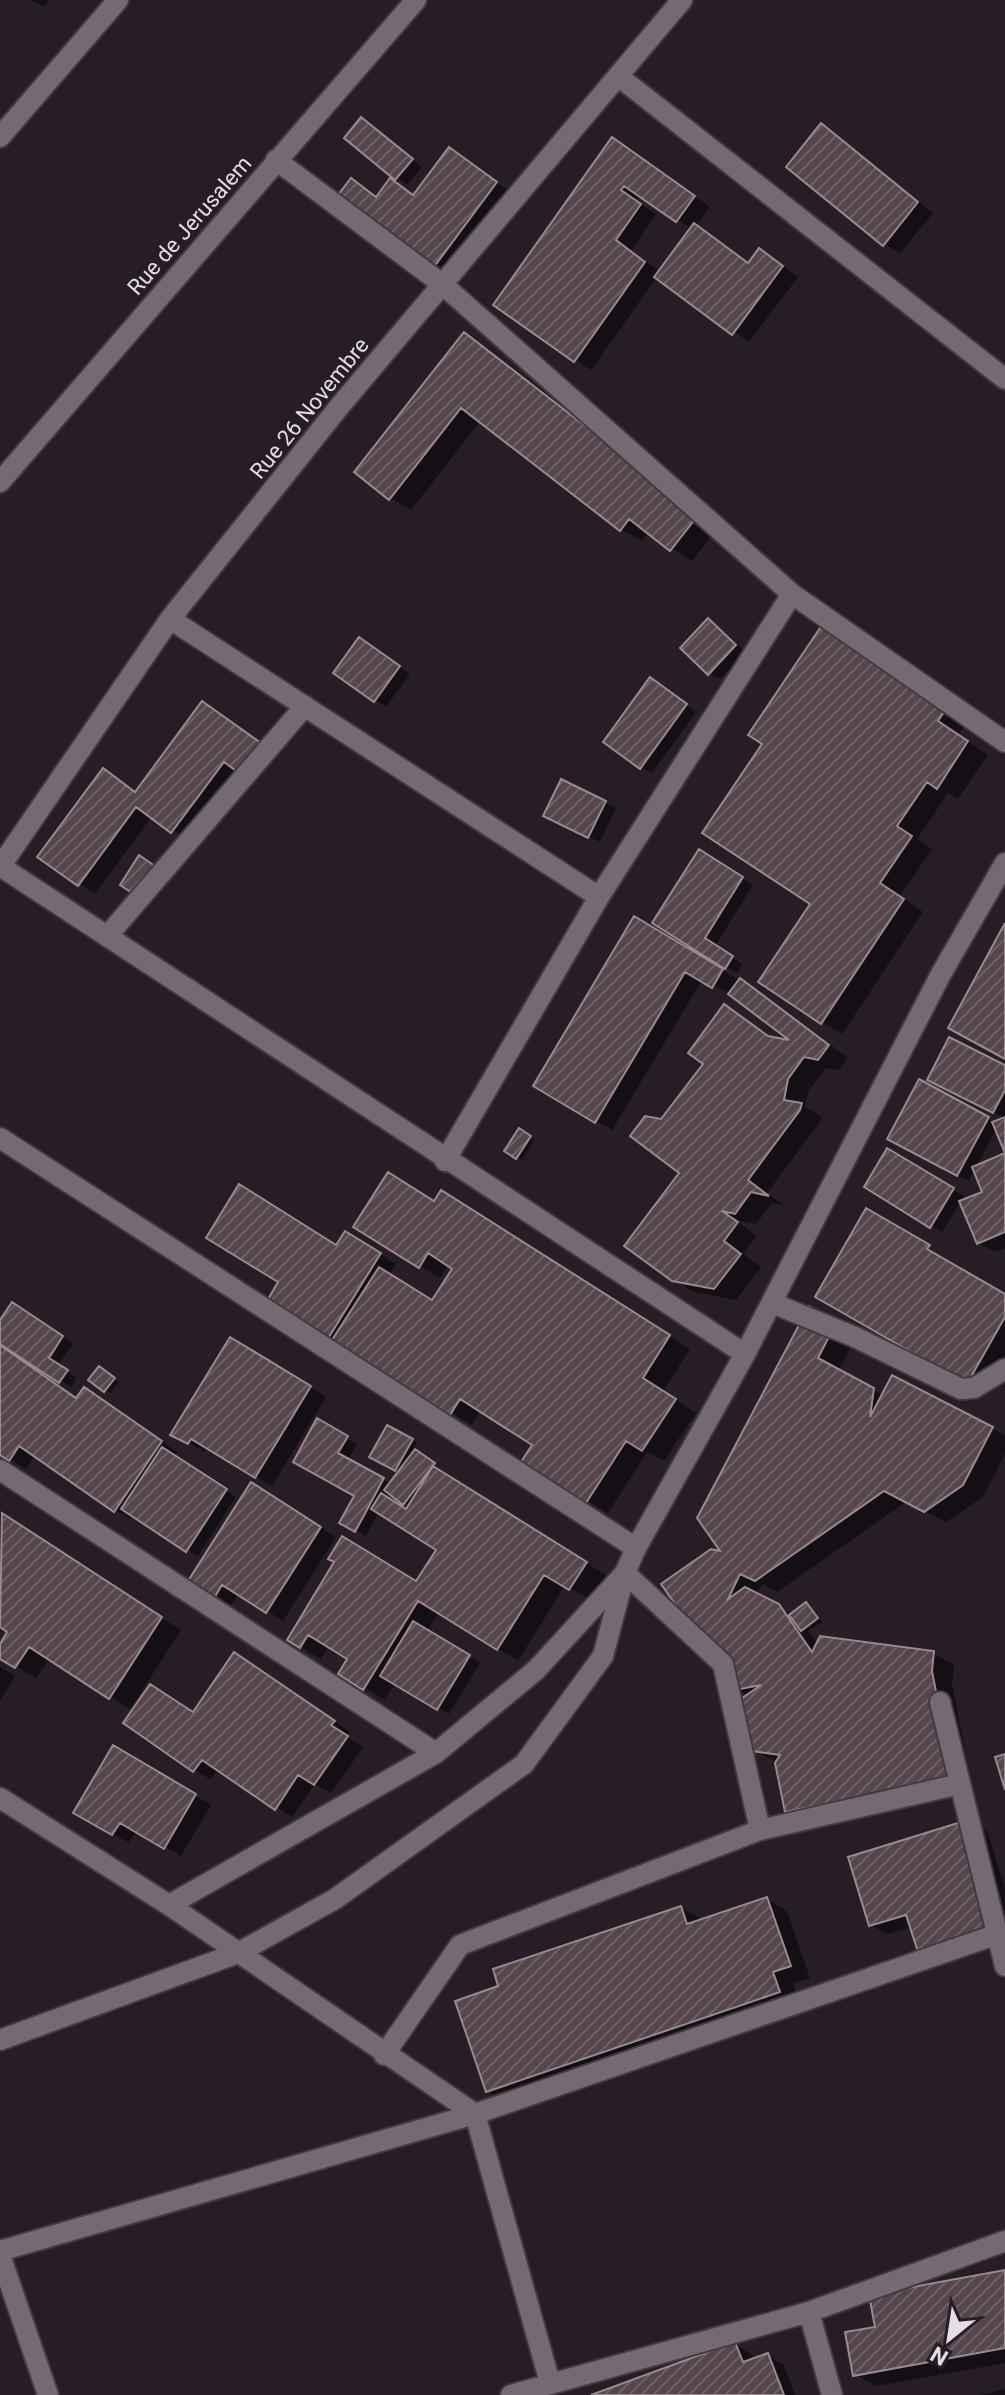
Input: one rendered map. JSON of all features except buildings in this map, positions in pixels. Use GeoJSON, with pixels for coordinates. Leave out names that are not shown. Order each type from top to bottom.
{"type":"FeatureCollection","features":[{"type":"Feature","properties":{"kind":"street"},"geometry":{"type":"LineString","coordinates":[[0,137],[118,0]]}},
{"type":"Feature","properties":{"kind":"street","name":"Rue de Jerusalem"},"geometry":{"type":"LineString","coordinates":[[0,482],[416,0]]}},
{"type":"Feature","properties":{"kind":"street","name":"Rue 26 Novembre"},"geometry":{"type":"LineString","coordinates":[[0,867],[170,619],[442,284],[682,0]]}},
{"type":"Feature","properties":{"kind":"street"},"geometry":{"type":"LineString","coordinates":[[618,76],[1005,379]]}},
{"type":"Feature","properties":{"kind":"street"},"geometry":{"type":"LineString","coordinates":[[276,160],[442,284],[792,594],[1005,742]]}},
{"type":"Feature","properties":{"kind":"street"},"geometry":{"type":"LineString","coordinates":[[445,1161],[599,897],[792,594]]}},
{"type":"Feature","properties":{"kind":"street"},"geometry":{"type":"LineString","coordinates":[[170,619],[599,897]]}},
{"type":"Feature","properties":{"kind":"street"},"geometry":{"type":"LineString","coordinates":[[109,934],[305,706]]}},
{"type":"Feature","properties":{"kind":"street"},"geometry":{"type":"LineString","coordinates":[[0,2040],[238,1953],[335,1899],[524,1764],[603,1656],[625,1573],[636,1548],[745,1354],[941,974],[1005,863]]}},
{"type":"Feature","properties":{"kind":"street"},"geometry":{"type":"LineString","coordinates":[[0,867],[109,934],[445,1161],[745,1354]]}},
{"type":"Feature","properties":{"kind":"street"},"geometry":{"type":"LineString","coordinates":[[0,1138],[636,1548]]}},
{"type":"Feature","properties":{"kind":"street"},"geometry":{"type":"LineString","coordinates":[[772,1303],[855,1337],[961,1389],[974,1388],[1005,1369]]}},
{"type":"Feature","properties":{"kind":"street"},"geometry":{"type":"LineString","coordinates":[[0,1470],[436,1753]]}},
{"type":"Feature","properties":{"kind":"street"},"geometry":{"type":"LineString","coordinates":[[169,1905],[436,1753],[536,1670],[625,1573]]}},
{"type":"Feature","properties":{"kind":"street"},"geometry":{"type":"LineString","coordinates":[[625,1573],[723,1664],[760,1830]]}},
{"type":"Feature","properties":{"kind":"street"},"geometry":{"type":"LineString","coordinates":[[940,1702],[1005,1966]]}},
{"type":"Feature","properties":{"kind":"street"},"geometry":{"type":"LineString","coordinates":[[384,2055],[460,1945],[760,1830],[960,1784]]}},
{"type":"Feature","properties":{"kind":"street"},"geometry":{"type":"LineString","coordinates":[[0,1798],[169,1905],[384,2055],[475,2114],[550,2383]]}},
{"type":"Feature","properties":{"kind":"street"},"geometry":{"type":"LineString","coordinates":[[48,2395],[0,2253],[475,2114],[995,1935]]}},
{"type":"Feature","properties":{"kind":"street"},"geometry":{"type":"LineString","coordinates":[[511,2395],[809,2312],[1005,2241]]}},
{"type":"Feature","properties":{"kind":"street"},"geometry":{"type":"LineString","coordinates":[[809,2312],[832,2395]]}}]}
